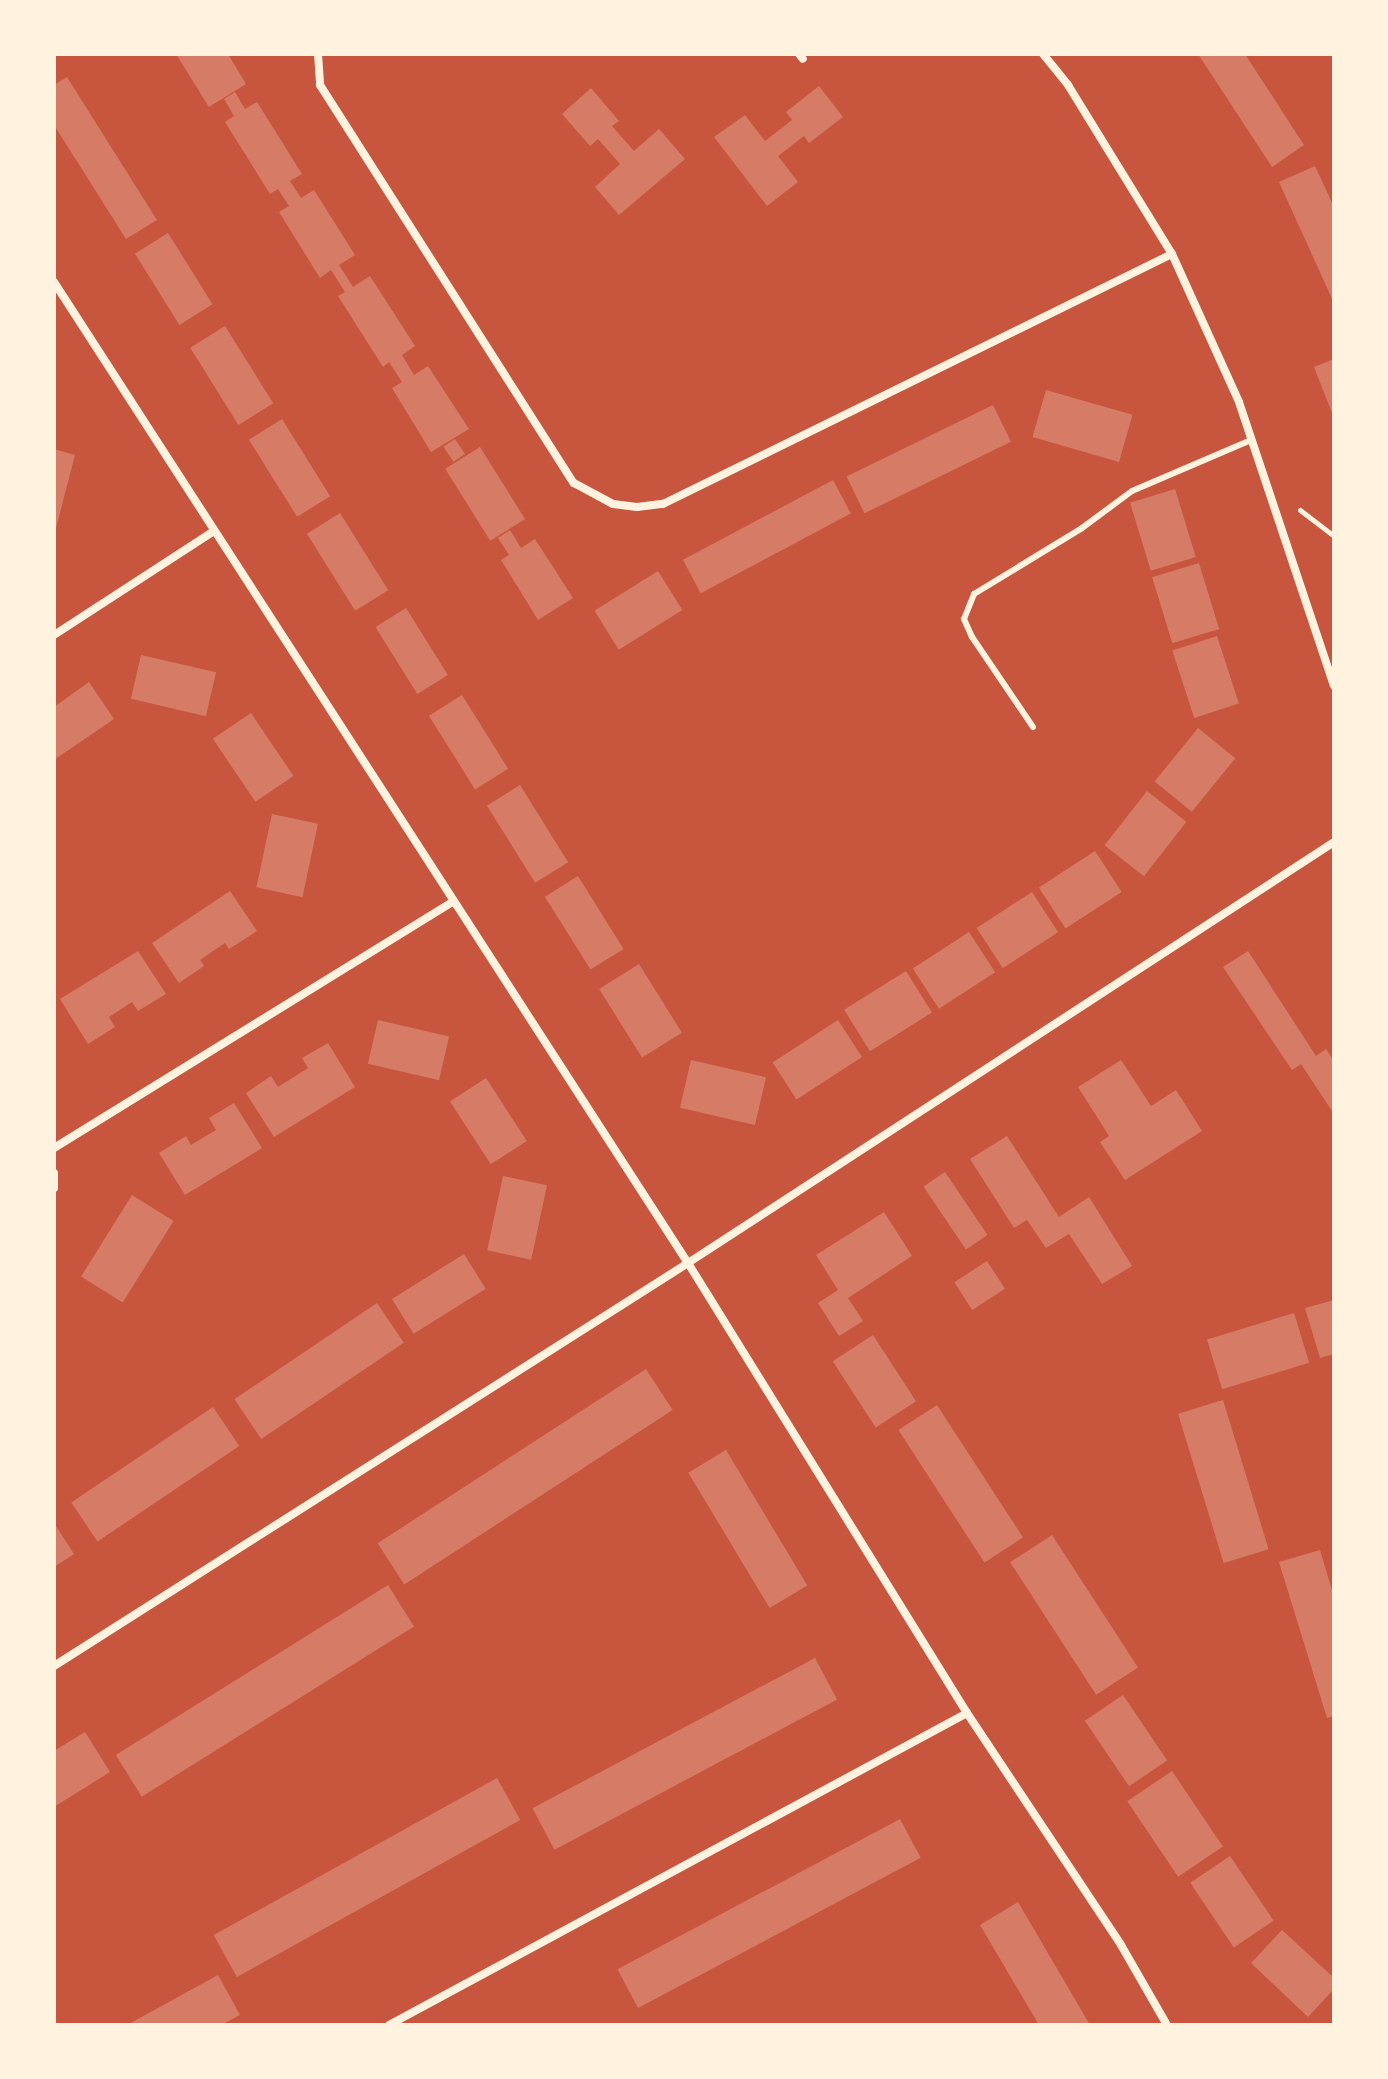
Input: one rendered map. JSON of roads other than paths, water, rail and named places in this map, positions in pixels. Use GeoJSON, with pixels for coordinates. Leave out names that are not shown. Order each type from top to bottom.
{"type":"FeatureCollection","features":[{"type":"Feature","properties":{"kind":"street"},"geometry":{"type":"LineString","coordinates":[[318,54],[320,85],[574,483],[613,504],[663,504],[1172,254]]}},
{"type":"Feature","properties":{"kind":"street"},"geometry":{"type":"LineString","coordinates":[[1043,54],[1076,96],[1172,254],[1239,402],[1334,686]]}},
{"type":"Feature","properties":{"kind":"street"},"geometry":{"type":"LineString","coordinates":[[54,282],[688,1263],[967,1713],[1121,1945],[1167,2025]]}},
{"type":"Feature","properties":{"kind":"street"},"geometry":{"type":"LineString","coordinates":[[54,635],[214,531]]}},
{"type":"Feature","properties":{"kind":"street"},"geometry":{"type":"LineString","coordinates":[[54,1666],[688,1263],[1334,842]]}},
{"type":"Feature","properties":{"kind":"street"},"geometry":{"type":"LineString","coordinates":[[54,1148],[452,902]]}},
{"type":"Feature","properties":{"kind":"street"},"geometry":{"type":"LineString","coordinates":[[54,1173],[54,1188]]}},
{"type":"Feature","properties":{"kind":"street"},"geometry":{"type":"LineString","coordinates":[[389,2025],[967,1713]]}},
{"type":"Feature","properties":{"kind":"lane"},"geometry":{"type":"LineString","coordinates":[[1033,727],[972,637],[964,619],[974,594],[1082,528],[1132,491],[1251,440]]}}]}
